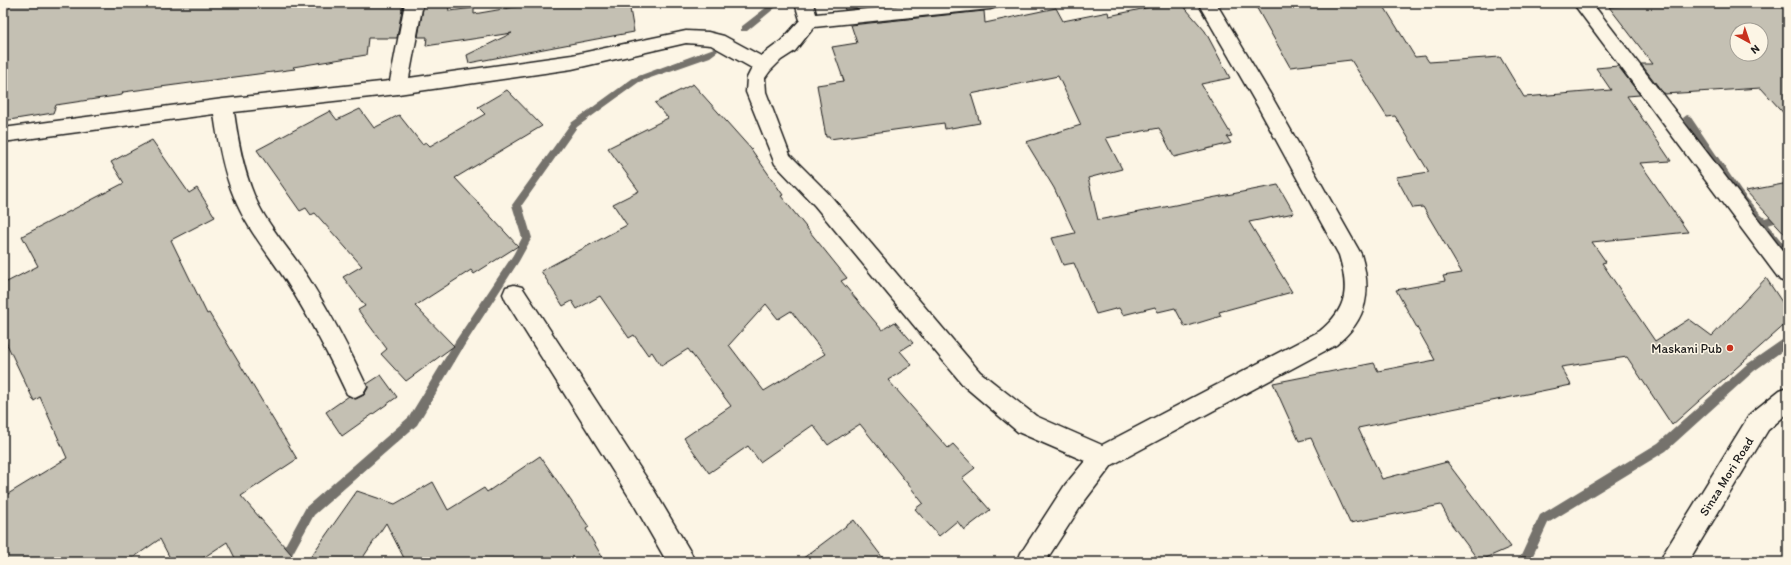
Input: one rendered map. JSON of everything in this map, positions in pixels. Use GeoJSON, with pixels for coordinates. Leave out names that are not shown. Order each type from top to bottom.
{"type":"FeatureCollection","features":[{"type":"Feature","properties":{"kind":"street"},"geometry":{"type":"LineString","coordinates":[[398,87],[414,3]]}},
{"type":"Feature","properties":{"kind":"street"},"geometry":{"type":"LineString","coordinates":[[990,3],[806,12],[788,46],[774,55],[763,66],[756,78],[756,92],[782,159],[822,200],[972,379],[1027,424],[1103,457]]}},
{"type":"Feature","properties":{"kind":"street"},"geometry":{"type":"LineString","coordinates":[[1030,562],[1074,494],[1103,457],[1328,338],[1346,321],[1356,301],[1357,277],[1350,254],[1265,102],[1207,3]]}},
{"type":"Feature","properties":{"kind":"street"},"geometry":{"type":"LineString","coordinates":[[1582,3],[1788,274]]}},
{"type":"Feature","properties":{"kind":"street"},"geometry":{"type":"LineString","coordinates":[[3,135],[223,106],[398,87],[572,62],[686,37],[711,37],[721,41],[763,66]]}},
{"type":"Feature","properties":{"kind":"street"},"geometry":{"type":"LineString","coordinates":[[223,106],[228,141],[244,197],[267,237],[301,285],[345,364],[355,387]]}},
{"type":"Feature","properties":{"kind":"street"},"geometry":{"type":"LineString","coordinates":[[514,294],[642,494],[682,562]]}},
{"type":"Feature","properties":{"kind":"street","name":"Sinza Mori Road"},"geometry":{"type":"LineString","coordinates":[[1673,562],[1759,422],[1788,398]]}},
{"type":"Feature","properties":{"kind":"building"},"geometry":{"type":"Polygon","coordinates":[[[10,3],[403,3],[397,38],[368,38],[366,55],[293,67],[295,69],[123,92],[122,95],[56,105],[53,113],[3,121],[3,19],[10,3]]]}},
{"type":"Feature","properties":{"kind":"building"},"geometry":{"type":"Polygon","coordinates":[[[424,3],[448,3],[449,11],[474,8],[474,14],[538,3],[629,3],[634,32],[469,63],[467,55],[512,33],[426,46],[427,37],[418,37],[424,3]]]}},
{"type":"Feature","properties":{"kind":"building"},"geometry":{"type":"Polygon","coordinates":[[[843,3],[913,3],[845,10],[843,3]]]}},
{"type":"Feature","properties":{"kind":"building"},"geometry":{"type":"Polygon","coordinates":[[[1169,3],[1181,3],[1205,31],[1230,78],[1201,84],[1232,136],[1227,137],[1231,143],[1174,157],[1159,128],[1106,138],[1122,169],[1088,178],[1098,220],[1278,185],[1294,213],[1249,222],[1292,292],[1219,312],[1221,316],[1185,327],[1175,308],[1158,312],[1155,307],[1123,315],[1119,308],[1096,314],[1074,263],[1063,265],[1052,238],[1075,233],[1054,188],[1026,142],[1081,125],[1058,76],[971,94],[980,123],[945,129],[944,123],[830,139],[829,137],[826,137],[817,85],[844,81],[832,47],[857,43],[851,25],[984,11],[985,23],[1056,8],[1063,21],[1108,12],[1109,16],[1169,3]]]}},
{"type":"Feature","properties":{"kind":"building"},"geometry":{"type":"Polygon","coordinates":[[[1254,3],[1382,3],[1415,57],[1425,56],[1429,62],[1500,57],[1524,97],[1611,90],[1596,68],[1618,66],[1640,95],[1627,96],[1671,161],[1640,163],[1688,232],[1592,242],[1606,262],[1602,263],[1655,341],[1689,319],[1712,336],[1766,278],[1788,311],[1788,322],[1672,425],[1627,357],[1561,367],[1571,385],[1358,428],[1382,479],[1447,462],[1511,547],[1479,561],[1452,525],[1441,505],[1350,523],[1311,438],[1299,441],[1273,383],[1374,363],[1378,371],[1435,360],[1396,290],[1445,281],[1443,276],[1462,273],[1423,207],[1413,208],[1396,177],[1429,172],[1395,116],[1387,117],[1351,60],[1290,67],[1254,3]]]}},
{"type":"Feature","properties":{"kind":"building"},"geometry":{"type":"Polygon","coordinates":[[[1651,3],[1788,3],[1788,118],[1761,88],[1664,94],[1641,64],[1653,64],[1609,7],[1651,3]]]}},
{"type":"Feature","properties":{"kind":"building"},"geometry":{"type":"Polygon","coordinates":[[[693,84],[751,149],[783,195],[781,196],[847,278],[841,281],[882,330],[895,322],[913,343],[900,351],[912,365],[888,380],[948,448],[953,444],[975,468],[962,478],[990,510],[964,530],[957,521],[939,536],[915,509],[923,503],[860,424],[828,445],[813,425],[760,462],[748,446],[709,473],[684,438],[731,406],[688,349],[661,366],[652,352],[648,355],[634,335],[629,338],[600,296],[577,309],[572,301],[563,306],[541,271],[627,225],[613,204],[639,191],[608,148],[668,118],[655,103],[693,84]],[[766,304],[729,345],[764,391],[825,354],[791,311],[778,319],[766,304]]]}},
{"type":"Feature","properties":{"kind":"building"},"geometry":{"type":"Polygon","coordinates":[[[507,90],[542,126],[455,178],[518,246],[474,274],[471,270],[415,306],[454,346],[406,381],[381,354],[387,349],[358,310],[365,306],[343,277],[362,266],[315,213],[311,215],[306,208],[300,211],[257,150],[330,111],[337,120],[360,109],[374,128],[399,115],[422,144],[426,142],[430,146],[485,114],[478,107],[507,90]]]}},
{"type":"Feature","properties":{"kind":"building"},"geometry":{"type":"Polygon","coordinates":[[[152,140],[189,193],[197,188],[215,217],[171,240],[207,314],[209,313],[297,459],[241,496],[298,562],[237,562],[227,542],[197,562],[172,562],[160,539],[127,562],[3,562],[3,497],[67,458],[40,397],[34,401],[3,336],[3,284],[38,266],[22,236],[124,183],[111,162],[152,140]]]}},
{"type":"Feature","properties":{"kind":"building"},"geometry":{"type":"Polygon","coordinates":[[[1788,183],[1788,237],[1746,191],[1788,183]]]}},
{"type":"Feature","properties":{"kind":"building"},"geometry":{"type":"Polygon","coordinates":[[[381,375],[397,397],[342,436],[326,412],[349,396],[356,399],[364,395],[368,388],[367,384],[381,375]]]}},
{"type":"Feature","properties":{"kind":"building"},"geometry":{"type":"Polygon","coordinates":[[[540,456],[589,527],[586,529],[605,562],[406,562],[386,523],[360,562],[307,562],[357,491],[395,504],[433,482],[448,510],[484,488],[487,492],[540,456]]]}},
{"type":"Feature","properties":{"kind":"building"},"geometry":{"type":"Polygon","coordinates":[[[854,520],[886,562],[798,562],[854,520]]]}},
{"type":"Feature","properties":{"kind":"waterway"},"geometry":{"type":"LineString","coordinates":[[744,29],[777,3]]}},
{"type":"Feature","properties":{"kind":"waterway"},"geometry":{"type":"LineString","coordinates":[[282,562],[310,511],[413,421],[460,343],[516,258],[527,238],[517,205],[574,125],[636,80],[707,55],[714,51]]}},
{"type":"Feature","properties":{"kind":"waterway"},"geometry":{"type":"LineString","coordinates":[[1687,118],[1738,194],[1788,256]]}},
{"type":"Feature","properties":{"kind":"waterway"},"geometry":{"type":"LineString","coordinates":[[1757,217],[1764,222],[1788,215]]}},
{"type":"Feature","properties":{"kind":"waterway"},"geometry":{"type":"LineString","coordinates":[[1524,562],[1544,519],[1662,447],[1750,368],[1788,341]]}},
{"type":"Feature","properties":{"kind":"place","name":"Maskani Pub"},"geometry":{"type":"Point","coordinates":[1730,348]}}]}
